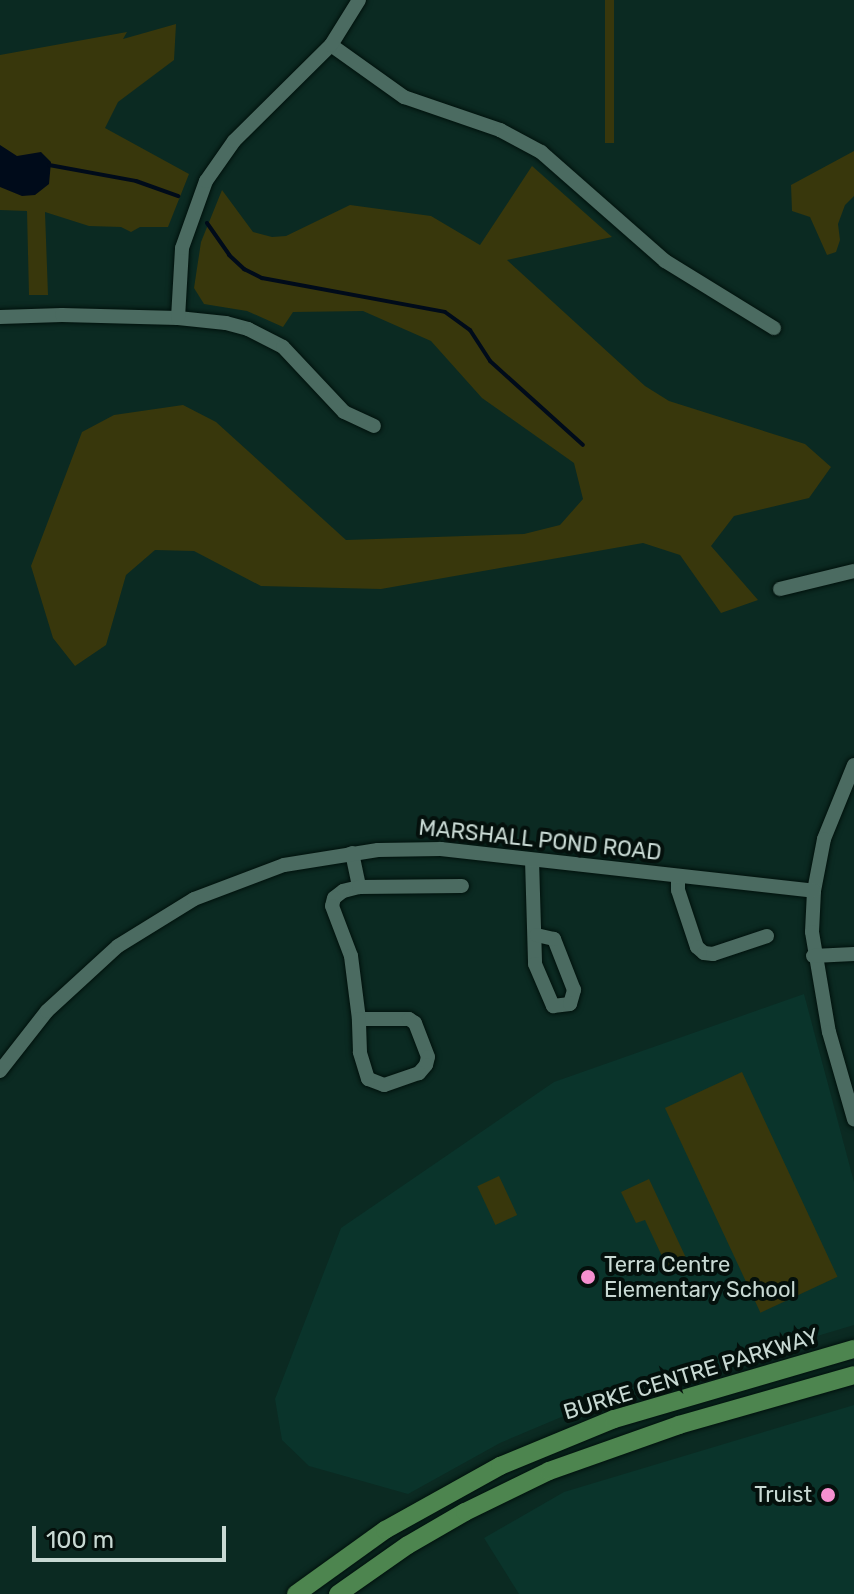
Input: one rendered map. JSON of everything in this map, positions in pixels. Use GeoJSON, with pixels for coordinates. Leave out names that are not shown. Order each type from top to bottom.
{"type":"FeatureCollection","features":[{"type":"Feature","properties":{"kind":"main road","name":"BURKE CENTRE PARKWAY"},"geometry":{"type":"LineString","coordinates":[[296,1594],[385,1530],[500,1466],[614,1419],[854,1349]]}},
{"type":"Feature","properties":{"kind":"main road","name":"BURKE CENTRE PARKWAY"},"geometry":{"type":"LineString","coordinates":[[338,1594],[442,1525],[549,1471],[660,1431],[854,1375]]}},
{"type":"Feature","properties":{"kind":"main road"},"geometry":{"type":"LineString","coordinates":[[820,1384],[854,1387]]}},
{"type":"Feature","properties":{"kind":"street"},"geometry":{"type":"LineString","coordinates":[[178,318],[182,248],[206,181],[234,141],[345,29],[359,0]]}},
{"type":"Feature","properties":{"kind":"street"},"geometry":{"type":"LineString","coordinates":[[331,45],[404,97],[500,130],[541,152],[665,261],[774,328]]}},
{"type":"Feature","properties":{"kind":"street"},"geometry":{"type":"LineString","coordinates":[[0,317],[178,318],[226,323],[267,337],[297,358],[344,412],[374,426]]}},
{"type":"Feature","properties":{"kind":"street"},"geometry":{"type":"LineString","coordinates":[[780,589],[854,571]]}},
{"type":"Feature","properties":{"kind":"street"},"geometry":{"type":"LineString","coordinates":[[854,765],[824,839],[814,891],[813,956],[829,1032],[854,1119]]}},
{"type":"Feature","properties":{"kind":"street","name":"MARSHALL POND ROAD"},"geometry":{"type":"LineString","coordinates":[[0,1071],[47,1011],[74,983],[118,946],[170,912],[253,875],[307,860],[352,853],[441,849],[814,891]]}},
{"type":"Feature","properties":{"kind":"street"},"geometry":{"type":"LineString","coordinates":[[352,853],[359,887]]}},
{"type":"Feature","properties":{"kind":"street"},"geometry":{"type":"LineString","coordinates":[[532,860],[535,964],[548,999],[559,1008],[570,1004],[574,990],[554,939],[548,935],[536,935]]}},
{"type":"Feature","properties":{"kind":"street"},"geometry":{"type":"LineString","coordinates":[[678,876],[678,890],[697,947],[704,953],[713,954],[767,936]]}},
{"type":"Feature","properties":{"kind":"street"},"geometry":{"type":"LineString","coordinates":[[359,1019],[409,1019],[415,1023],[428,1057],[426,1065],[419,1073],[384,1085],[368,1079],[360,1052],[351,956],[332,906],[334,898],[343,891],[359,887],[462,886]]}},
{"type":"Feature","properties":{"kind":"street"},"geometry":{"type":"LineString","coordinates":[[813,956],[854,954]]}},
{"type":"Feature","properties":{"kind":"shaded area"},"geometry":{"type":"Polygon","coordinates":[[[605,0],[614,0],[614,143],[605,143],[605,0]]]}},
{"type":"Feature","properties":{"kind":"shaded area"},"geometry":{"type":"Polygon","coordinates":[[[176,24],[174,60],[118,102],[105,128],[189,174],[168,227],[140,227],[131,232],[121,227],[89,226],[45,212],[48,295],[29,295],[27,211],[0,210],[0,55],[127,32],[123,39],[176,24]]]}},
{"type":"Feature","properties":{"kind":"shaded area"},"geometry":{"type":"Polygon","coordinates":[[[0,145],[17,156],[41,152],[51,162],[49,184],[35,195],[22,196],[0,187],[0,145]]]}},
{"type":"Feature","properties":{"kind":"shaded area"},"geometry":{"type":"Polygon","coordinates":[[[854,151],[854,196],[845,205],[838,224],[840,240],[836,252],[827,255],[810,217],[792,211],[791,185],[854,151]]]}},
{"type":"Feature","properties":{"kind":"shaded area"},"geometry":{"type":"Polygon","coordinates":[[[532,166],[612,237],[507,260],[645,386],[669,401],[805,444],[831,467],[809,498],[734,516],[711,546],[758,600],[721,613],[680,555],[643,543],[381,589],[261,586],[194,551],[155,550],[126,575],[106,645],[75,666],[53,638],[31,566],[82,432],[114,415],[183,405],[216,422],[346,540],[524,534],[560,525],[583,499],[574,463],[482,398],[431,341],[363,311],[293,312],[283,327],[247,311],[204,304],[194,288],[201,242],[222,190],[253,232],[272,237],[286,236],[350,205],[431,216],[480,245],[532,166]]]}},
{"type":"Feature","properties":{"kind":"shaded area","name":"Terra Centre Elementary School"},"geometry":{"type":"Polygon","coordinates":[[[804,994],[854,1182],[854,1325],[597,1402],[500,1443],[408,1494],[309,1466],[282,1440],[275,1399],[341,1228],[554,1082],[804,994]]]}},
{"type":"Feature","properties":{"kind":"shaded area"},"geometry":{"type":"Polygon","coordinates":[[[742,1072],[838,1277],[760,1313],[665,1108],[742,1072]]]}},
{"type":"Feature","properties":{"kind":"shaded area"},"geometry":{"type":"Polygon","coordinates":[[[499,1176],[517,1215],[495,1225],[477,1186],[499,1176]]]}},
{"type":"Feature","properties":{"kind":"shaded area"},"geometry":{"type":"Polygon","coordinates":[[[649,1179],[687,1260],[668,1269],[645,1220],[636,1223],[621,1192],[649,1179]]]}},
{"type":"Feature","properties":{"kind":"shaded area"},"geometry":{"type":"Polygon","coordinates":[[[854,1405],[854,1594],[519,1594],[484,1538],[564,1492],[854,1405]]]}},
{"type":"Feature","properties":{"kind":"waterway"},"geometry":{"type":"LineString","coordinates":[[49,165],[136,181],[178,196]]}},
{"type":"Feature","properties":{"kind":"waterway"},"geometry":{"type":"LineString","coordinates":[[207,223],[229,255],[244,269],[262,278],[445,312],[470,330],[490,361],[583,445]]}},
{"type":"Feature","properties":{"kind":"place","name":"Terra Centre Elementary School"},"geometry":{"type":"Point","coordinates":[588,1277]}},
{"type":"Feature","properties":{"kind":"place","name":"Truist"},"geometry":{"type":"Point","coordinates":[828,1495]}}]}
